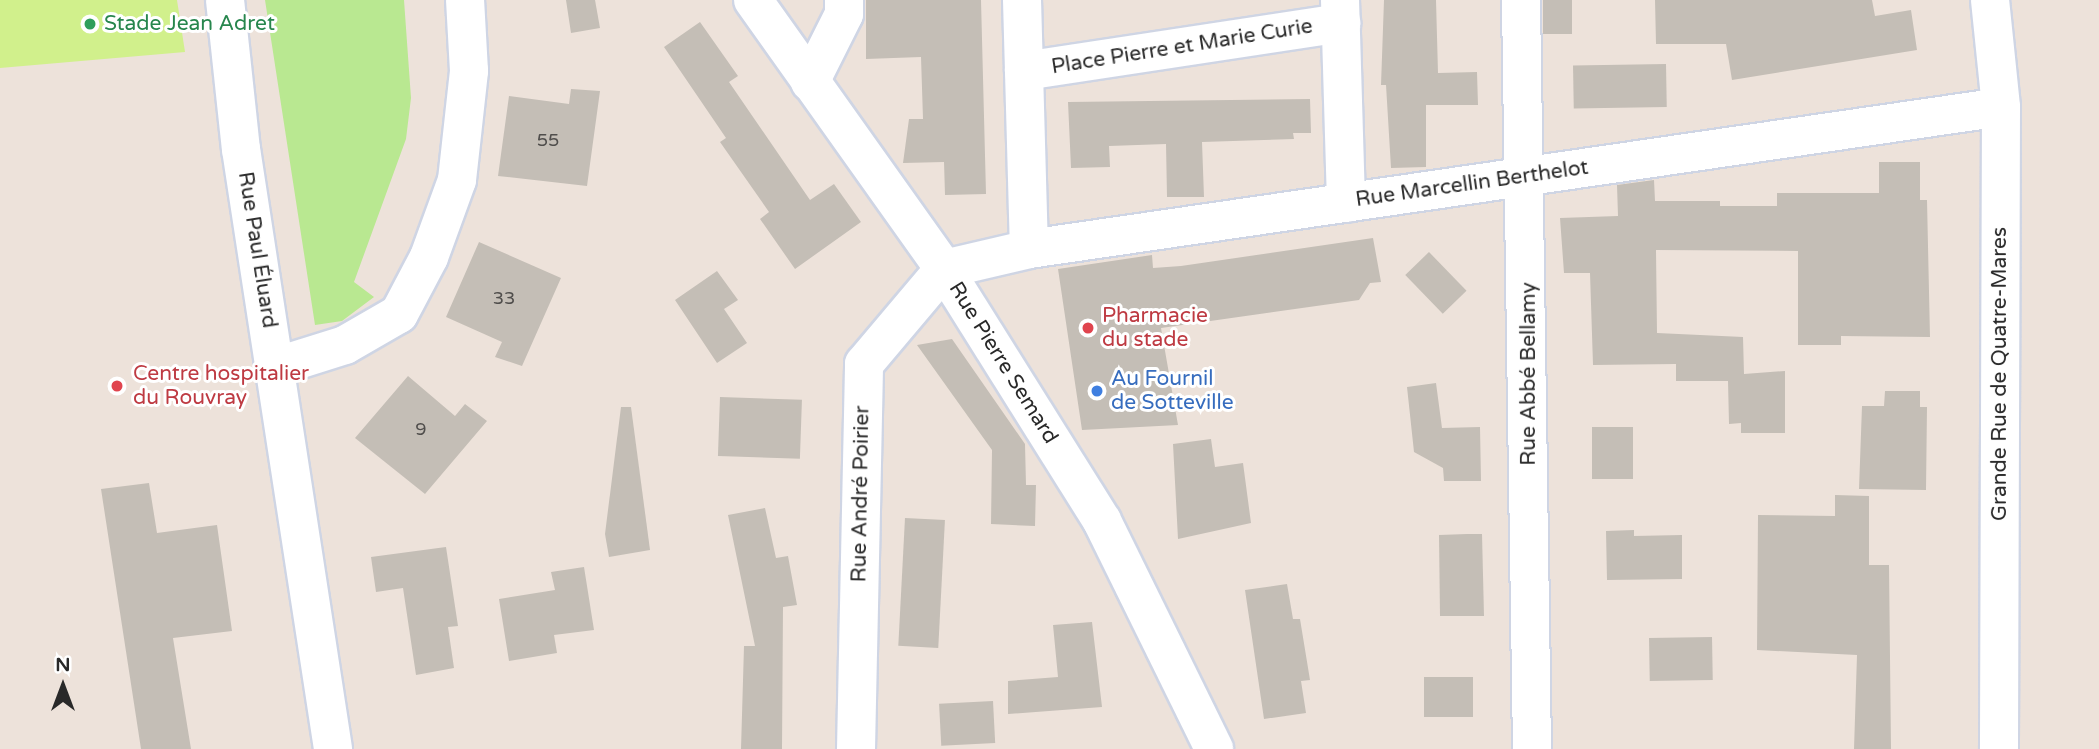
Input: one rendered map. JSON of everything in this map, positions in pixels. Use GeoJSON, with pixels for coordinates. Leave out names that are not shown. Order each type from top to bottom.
{"type":"FeatureCollection","features":[{"type":"Feature","properties":{"kind":"street","name":"Rue Paul Éluard"},"geometry":{"type":"LineString","coordinates":[[225,0],[275,368],[333,749]]}},
{"type":"Feature","properties":{"kind":"street"},"geometry":{"type":"LineString","coordinates":[[275,368],[345,345],[399,314],[429,257],[457,180],[469,71],[465,0]]}},
{"type":"Feature","properties":{"kind":"street","name":"Rue Pierre Semard"},"geometry":{"type":"LineString","coordinates":[[753,0],[944,269],[1102,521],[1214,749]]}},
{"type":"Feature","properties":{"kind":"street"},"geometry":{"type":"LineString","coordinates":[[810,82],[844,14],[844,0]]}},
{"type":"Feature","properties":{"kind":"street","name":"Place Pierre et Marie Curie"},"geometry":{"type":"LineString","coordinates":[[1022,0],[1029,249]]}},
{"type":"Feature","properties":{"kind":"street","name":"Rue Abbé Bellamy"},"geometry":{"type":"LineString","coordinates":[[1521,0],[1528,176],[1532,749]]}},
{"type":"Feature","properties":{"kind":"street","name":"Grande Rue de Quatre-Mares"},"geometry":{"type":"LineString","coordinates":[[1990,0],[2001,107],[1999,749]]}},
{"type":"Feature","properties":{"kind":"street","name":"Place Pierre et Marie Curie"},"geometry":{"type":"LineString","coordinates":[[1024,71],[1340,12],[1346,203]]}},
{"type":"Feature","properties":{"kind":"street","name":"Rue Marcellin Berthelot"},"geometry":{"type":"LineString","coordinates":[[944,269],[1029,249],[2001,107]]}},
{"type":"Feature","properties":{"kind":"street","name":"Rue André Poirier"},"geometry":{"type":"LineString","coordinates":[[856,749],[864,365],[944,269]]}},
{"type":"Feature","properties":{"kind":"green space","name":"Stade Jean Adret"},"geometry":{"type":"Polygon","coordinates":[[[0,0],[177,0],[185,52],[0,68],[0,0]]]}},
{"type":"Feature","properties":{"kind":"green space"},"geometry":{"type":"Polygon","coordinates":[[[265,0],[404,0],[411,98],[406,139],[354,282],[374,297],[342,321],[315,325],[265,0]]]}},
{"type":"Feature","properties":{"kind":"building"},"geometry":{"type":"Polygon","coordinates":[[[566,0],[595,0],[600,28],[571,33],[566,0]]]}},
{"type":"Feature","properties":{"kind":"building"},"geometry":{"type":"Polygon","coordinates":[[[866,0],[981,0],[986,194],[945,195],[944,162],[903,163],[909,119],[923,119],[921,57],[866,59],[866,0]]]}},
{"type":"Feature","properties":{"kind":"building"},"geometry":{"type":"Polygon","coordinates":[[[1384,0],[1436,0],[1438,73],[1477,72],[1478,105],[1426,105],[1426,167],[1391,168],[1386,85],[1381,85],[1384,0]]]}},
{"type":"Feature","properties":{"kind":"building"},"geometry":{"type":"Polygon","coordinates":[[[1543,0],[1572,0],[1572,34],[1543,34],[1543,0]]]}},
{"type":"Feature","properties":{"kind":"building"},"geometry":{"type":"Polygon","coordinates":[[[1655,0],[1872,0],[1875,16],[1911,10],[1917,50],[1732,80],[1726,44],[1656,44],[1655,0]]]}},
{"type":"Feature","properties":{"kind":"building"},"geometry":{"type":"Polygon","coordinates":[[[700,22],[738,76],[729,82],[810,200],[834,184],[861,222],[795,269],[760,219],[769,212],[720,142],[726,138],[664,47],[700,22]]]}},
{"type":"Feature","properties":{"kind":"building"},"geometry":{"type":"Polygon","coordinates":[[[1666,64],[1667,107],[1574,109],[1573,66],[1666,64]]]}},
{"type":"Feature","properties":{"kind":"building"},"geometry":{"type":"Polygon","coordinates":[[[571,89],[600,91],[587,186],[498,176],[509,96],[569,104],[571,89]]]}},
{"type":"Feature","properties":{"kind":"building"},"geometry":{"type":"Polygon","coordinates":[[[1310,99],[1311,133],[1293,133],[1294,139],[1202,142],[1204,197],[1167,197],[1166,144],[1109,146],[1110,167],[1071,168],[1068,102],[1310,99]]]}},
{"type":"Feature","properties":{"kind":"building"},"geometry":{"type":"Polygon","coordinates":[[[1879,162],[1920,162],[1920,200],[1927,200],[1930,337],[1841,336],[1841,345],[1798,345],[1798,251],[1656,250],[1657,333],[1743,337],[1744,374],[1785,371],[1785,433],[1741,433],[1741,423],[1729,424],[1728,381],[1676,381],[1676,364],[1593,365],[1590,273],[1564,273],[1560,218],[1618,216],[1617,185],[1654,180],[1655,201],[1720,201],[1720,206],[1777,206],[1777,193],[1879,193],[1879,162]]]}},
{"type":"Feature","properties":{"kind":"building"},"geometry":{"type":"Polygon","coordinates":[[[1373,238],[1381,282],[1370,283],[1359,300],[1161,328],[1178,425],[1082,430],[1058,269],[1152,255],[1153,268],[1181,266],[1373,238]]]}},
{"type":"Feature","properties":{"kind":"building"},"geometry":{"type":"Polygon","coordinates":[[[479,242],[561,278],[522,366],[495,357],[502,342],[446,317],[479,242]]]}},
{"type":"Feature","properties":{"kind":"building"},"geometry":{"type":"Polygon","coordinates":[[[1429,252],[1467,291],[1443,314],[1405,275],[1429,252]]]}},
{"type":"Feature","properties":{"kind":"building"},"geometry":{"type":"Polygon","coordinates":[[[717,271],[738,300],[724,309],[747,343],[717,363],[675,300],[717,271]]]}},
{"type":"Feature","properties":{"kind":"building"},"geometry":{"type":"Polygon","coordinates":[[[952,339],[1025,444],[1026,485],[1036,485],[1035,526],[991,524],[992,450],[917,345],[952,339]]]}},
{"type":"Feature","properties":{"kind":"building"},"geometry":{"type":"Polygon","coordinates":[[[408,376],[455,416],[465,404],[487,421],[425,494],[355,438],[408,376]]]}},
{"type":"Feature","properties":{"kind":"building"},"geometry":{"type":"Polygon","coordinates":[[[1436,383],[1442,428],[1480,427],[1481,481],[1444,481],[1443,468],[1414,452],[1407,387],[1436,383]]]}},
{"type":"Feature","properties":{"kind":"building"},"geometry":{"type":"Polygon","coordinates":[[[1885,391],[1920,391],[1920,407],[1927,407],[1926,490],[1859,489],[1862,406],[1884,406],[1885,391]]]}},
{"type":"Feature","properties":{"kind":"building"},"geometry":{"type":"Polygon","coordinates":[[[720,397],[802,400],[800,459],[718,456],[720,397]]]}},
{"type":"Feature","properties":{"kind":"building"},"geometry":{"type":"Polygon","coordinates":[[[621,407],[631,407],[650,550],[609,557],[605,534],[621,407]]]}},
{"type":"Feature","properties":{"kind":"building"},"geometry":{"type":"Polygon","coordinates":[[[1592,427],[1633,427],[1633,479],[1592,479],[1592,427]]]}},
{"type":"Feature","properties":{"kind":"building"},"geometry":{"type":"Polygon","coordinates":[[[1211,439],[1215,467],[1243,463],[1251,523],[1178,539],[1173,444],[1211,439]]]}},
{"type":"Feature","properties":{"kind":"building"},"geometry":{"type":"Polygon","coordinates":[[[149,483],[157,533],[217,525],[232,631],[173,638],[191,749],[141,749],[101,489],[149,483]]]}},
{"type":"Feature","properties":{"kind":"building"},"geometry":{"type":"Polygon","coordinates":[[[1835,495],[1869,496],[1869,565],[1889,565],[1891,749],[1854,749],[1857,655],[1757,650],[1758,515],[1835,516],[1835,495]]]}},
{"type":"Feature","properties":{"kind":"building"},"geometry":{"type":"Polygon","coordinates":[[[765,508],[776,558],[788,556],[797,605],[783,607],[782,749],[741,749],[744,646],[755,646],[728,515],[765,508]]]}},
{"type":"Feature","properties":{"kind":"building"},"geometry":{"type":"Polygon","coordinates":[[[905,518],[945,520],[938,648],[898,646],[905,518]]]}},
{"type":"Feature","properties":{"kind":"building"},"geometry":{"type":"Polygon","coordinates":[[[1634,530],[1634,536],[1682,535],[1682,579],[1607,580],[1606,531],[1634,530]]]}},
{"type":"Feature","properties":{"kind":"building"},"geometry":{"type":"Polygon","coordinates":[[[1482,534],[1484,616],[1440,616],[1439,535],[1482,534]]]}},
{"type":"Feature","properties":{"kind":"building"},"geometry":{"type":"Polygon","coordinates":[[[446,547],[458,626],[448,627],[454,668],[416,675],[403,588],[376,592],[371,557],[446,547]]]}},
{"type":"Feature","properties":{"kind":"building"},"geometry":{"type":"Polygon","coordinates":[[[584,567],[594,630],[554,635],[557,653],[509,661],[499,599],[555,590],[551,572],[584,567]]]}},
{"type":"Feature","properties":{"kind":"building"},"geometry":{"type":"Polygon","coordinates":[[[1287,584],[1293,619],[1300,619],[1310,680],[1301,681],[1306,713],[1264,719],[1245,590],[1287,584]]]}},
{"type":"Feature","properties":{"kind":"building"},"geometry":{"type":"Polygon","coordinates":[[[1092,622],[1102,707],[1008,714],[1008,681],[1058,677],[1053,625],[1092,622]]]}},
{"type":"Feature","properties":{"kind":"building"},"geometry":{"type":"Polygon","coordinates":[[[1712,637],[1713,680],[1650,681],[1649,638],[1712,637]]]}},
{"type":"Feature","properties":{"kind":"building"},"geometry":{"type":"Polygon","coordinates":[[[1424,677],[1473,677],[1473,717],[1424,717],[1424,677]]]}},
{"type":"Feature","properties":{"kind":"building"},"geometry":{"type":"Polygon","coordinates":[[[993,701],[995,743],[941,746],[939,704],[993,701]]]}},
{"type":"Feature","properties":{"kind":"place","name":"Stade Jean Adret"},"geometry":{"type":"Point","coordinates":[90,24]}},
{"type":"Feature","properties":{"kind":"place","name":"Pharmacie du stade"},"geometry":{"type":"Point","coordinates":[1088,328]}},
{"type":"Feature","properties":{"kind":"place","name":"Centre hospitalier du Rouvray"},"geometry":{"type":"Point","coordinates":[117,386]}},
{"type":"Feature","properties":{"kind":"place","name":"Au Fournil de Sotteville"},"geometry":{"type":"Point","coordinates":[1097,391]}}]}
